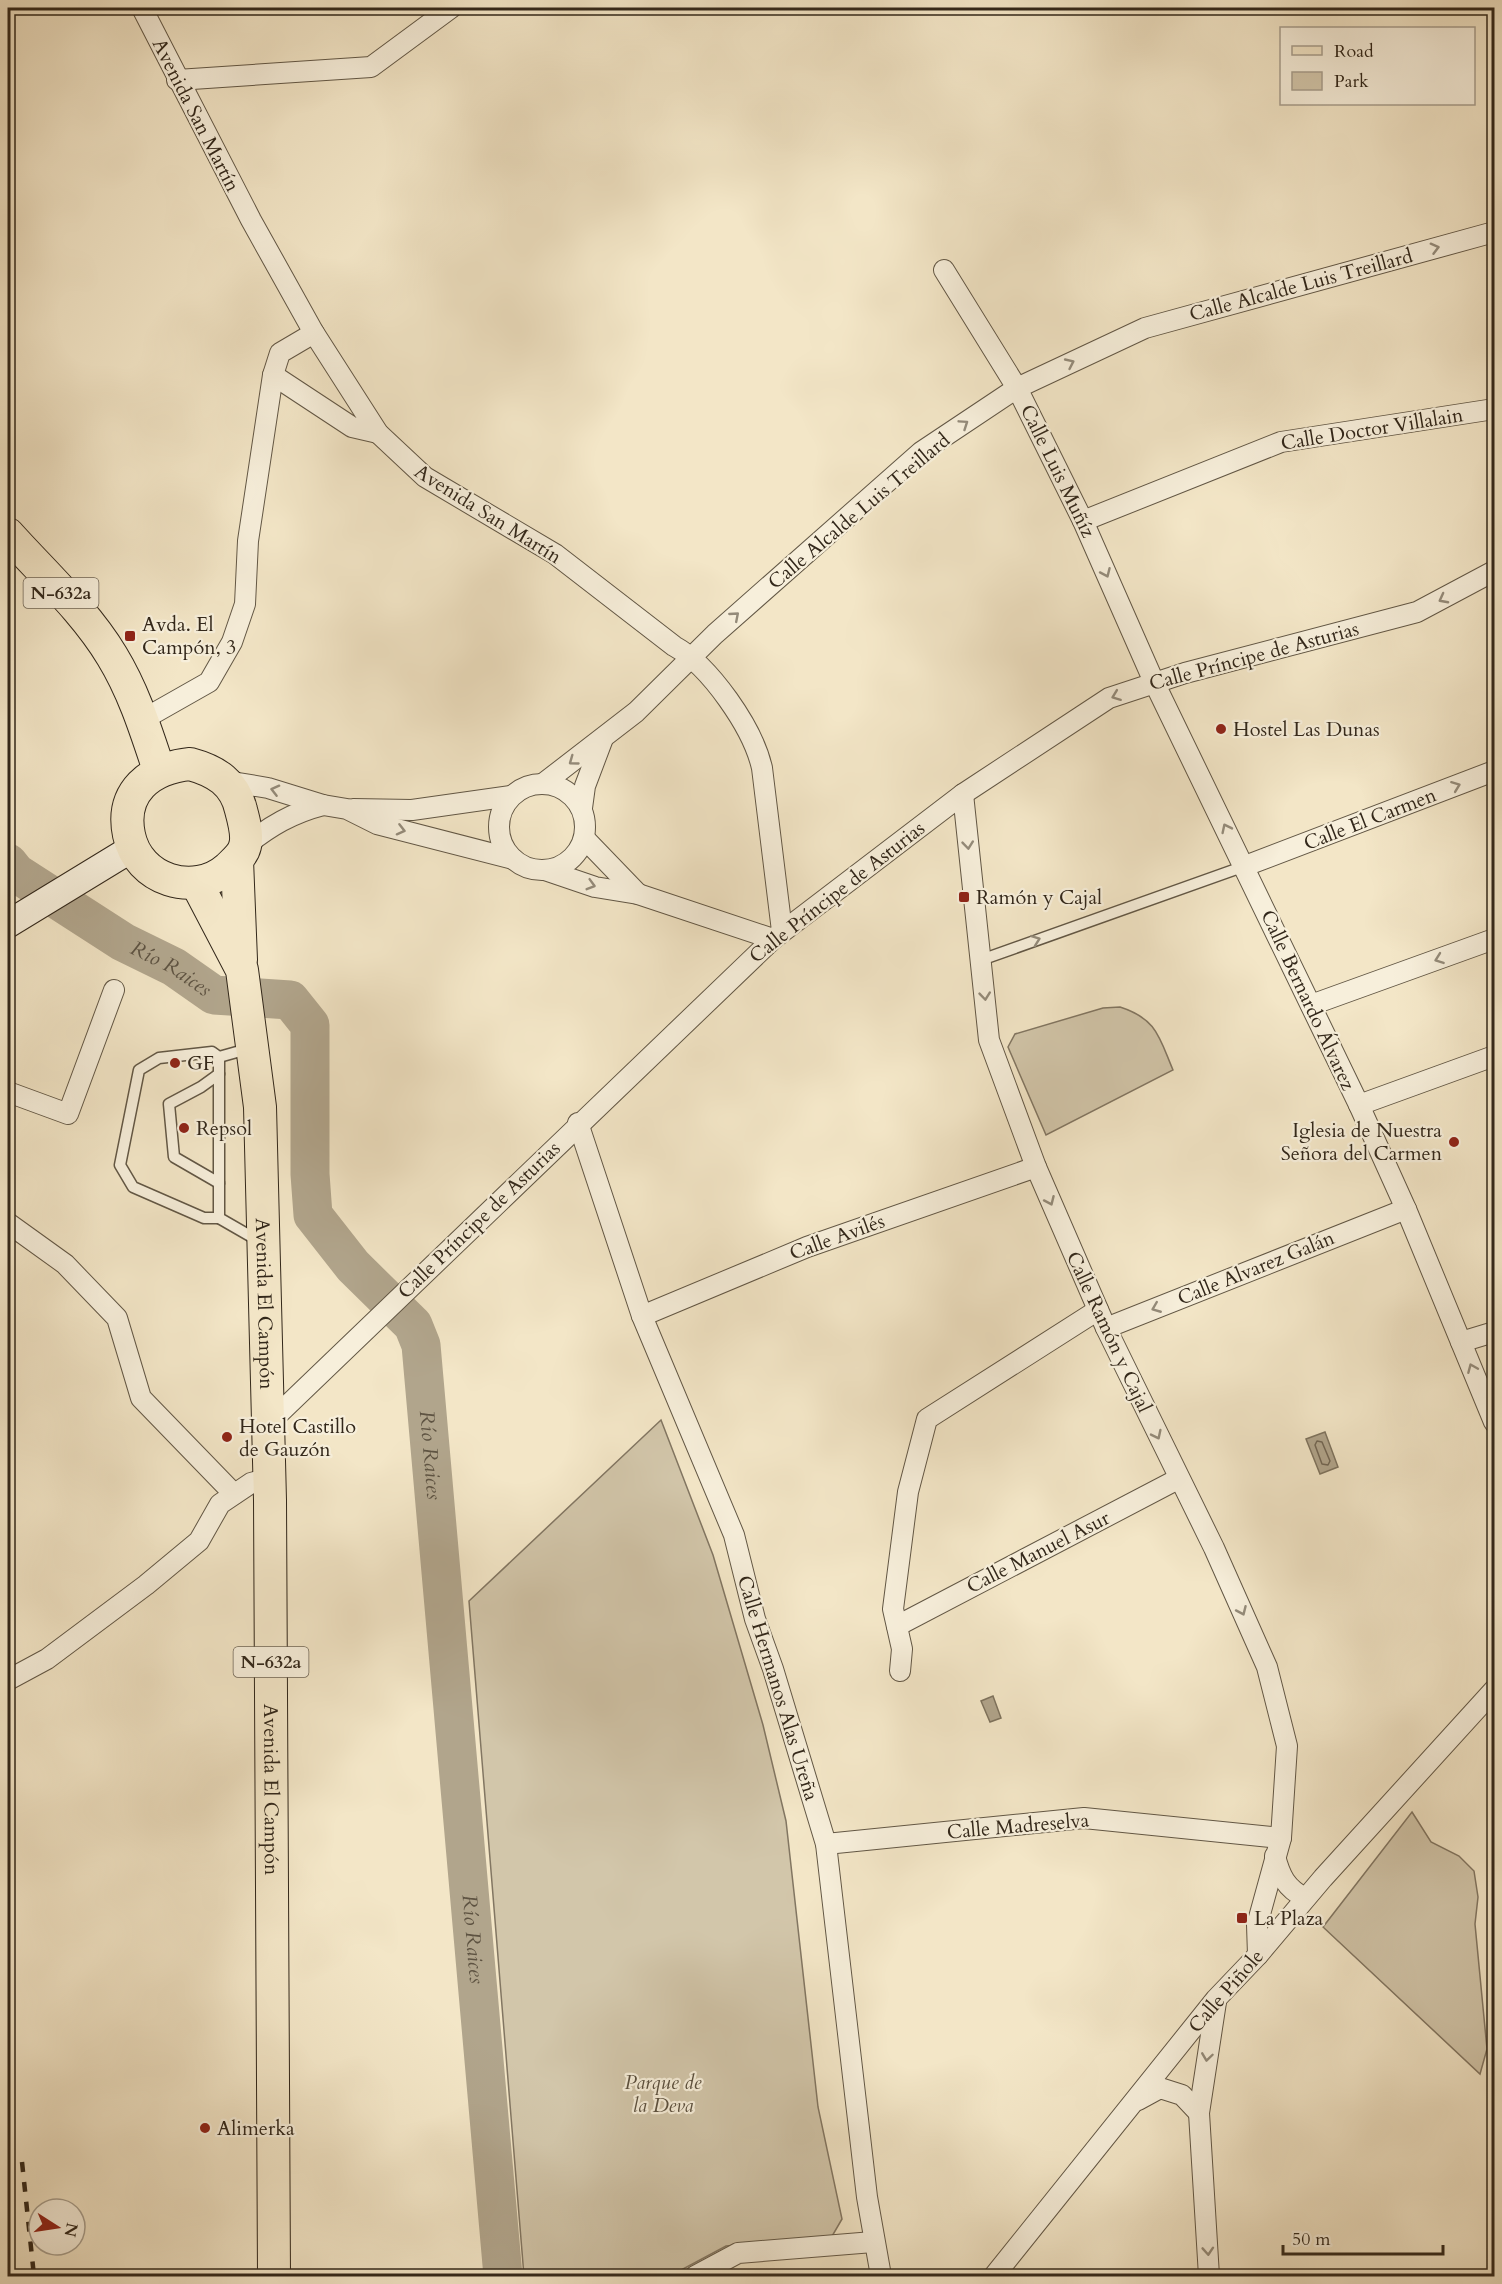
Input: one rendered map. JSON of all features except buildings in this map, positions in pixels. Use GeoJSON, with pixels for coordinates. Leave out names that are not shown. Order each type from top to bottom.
{"type":"FeatureCollection","features":[{"type":"Feature","properties":{"kind":"main road","name":"N-632a"},"geometry":{"type":"LineString","coordinates":[[8,534],[81,616],[111,654],[136,702],[159,770]]}},
{"type":"Feature","properties":{"kind":"main road"},"geometry":{"type":"LineString","coordinates":[[241,853],[218,877],[197,884],[167,880],[143,866],[132,849],[126,821],[130,801],[142,782],[159,770],[170,766],[190,764],[209,769],[226,781],[240,805],[241,853],[242,969]]}},
{"type":"Feature","properties":{"kind":"main road","name":"Avenida El Campón"},"geometry":{"type":"LineString","coordinates":[[197,884],[242,969],[260,1107],[261,1243],[269,1478],[274,2277]]}},
{"type":"Feature","properties":{"kind":"street"},"geometry":{"type":"LineString","coordinates":[[177,80],[371,67],[451,8]]}},
{"type":"Feature","properties":{"kind":"street","name":"Avenida San Martín"},"geometry":{"type":"LineString","coordinates":[[143,10],[250,220],[314,333],[378,433],[425,477],[555,554],[674,646],[692,656],[727,699],[759,753],[778,935]]}},
{"type":"Feature","properties":{"kind":"street","name":"Calle Alcalde Luis Treillard"},"geometry":{"type":"LineString","coordinates":[[544,783],[602,741],[636,712],[692,656],[921,452],[1017,388],[1145,328],[1494,232]]}},
{"type":"Feature","properties":{"kind":"street","name":"Calle Luis Muñíz"},"geometry":{"type":"LineString","coordinates":[[944,270],[1017,388],[1083,520],[1154,682]]}},
{"type":"Feature","properties":{"kind":"street"},"geometry":{"type":"LineString","coordinates":[[142,720],[209,682],[232,642],[244,604],[248,541],[273,375],[280,352],[314,333]]}},
{"type":"Feature","properties":{"kind":"street"},"geometry":{"type":"LineString","coordinates":[[273,375],[352,427],[378,433]]}},
{"type":"Feature","properties":{"kind":"street","name":"Calle Doctor Villalain"},"geometry":{"type":"LineString","coordinates":[[1083,520],[1281,442],[1494,409]]}},
{"type":"Feature","properties":{"kind":"street","name":"Calle Príncipe de Asturias"},"geometry":{"type":"LineString","coordinates":[[268,1423],[405,1294],[578,1123],[778,935],[963,794],[1109,698],[1154,682],[1417,612],[1494,571]]}},
{"type":"Feature","properties":{"kind":"street","name":"Calle Bernardo Álvarez"},"geometry":{"type":"LineString","coordinates":[[1154,682],[1359,1105],[1406,1209],[1494,1422]]}},
{"type":"Feature","properties":{"kind":"street","name":"Calle Alcalde Luis Treillard"},"geometry":{"type":"LineString","coordinates":[[582,808],[585,786],[602,741]]}},
{"type":"Feature","properties":{"kind":"street","name":"Calle El Carmen"},"geometry":{"type":"LineString","coordinates":[[1245,866],[1494,771]]}},
{"type":"Feature","properties":{"kind":"street"},"geometry":{"type":"LineString","coordinates":[[226,781],[268,788],[323,805],[347,809],[412,810],[512,796],[532,784],[544,783],[566,791],[582,808],[585,818],[584,838],[580,848],[566,863],[545,870]]}},
{"type":"Feature","properties":{"kind":"street","name":"Calle Ramón y Cajal"},"geometry":{"type":"LineString","coordinates":[[963,794],[989,1040],[1035,1167],[1102,1319],[1178,1479],[1214,1548],[1267,1667],[1287,1746],[1278,1847],[1257,1925],[1258,1955]]}},
{"type":"Feature","properties":{"kind":"street"},"geometry":{"type":"LineString","coordinates":[[512,796],[499,821],[504,848],[522,866],[545,870],[595,887],[638,894],[778,935]]}},
{"type":"Feature","properties":{"kind":"street"},"geometry":{"type":"LineString","coordinates":[[241,853],[267,828],[296,812],[323,805]]}},
{"type":"Feature","properties":{"kind":"street"},"geometry":{"type":"LineString","coordinates":[[347,809],[377,824],[513,859]]}},
{"type":"Feature","properties":{"kind":"street"},"geometry":{"type":"LineString","coordinates":[[584,838],[638,894]]}},
{"type":"Feature","properties":{"kind":"street"},"geometry":{"type":"LineString","coordinates":[[11,921],[132,849]]}},
{"type":"Feature","properties":{"kind":"street"},"geometry":{"type":"LineString","coordinates":[[1311,1005],[1494,939]]}},
{"type":"Feature","properties":{"kind":"street"},"geometry":{"type":"LineString","coordinates":[[8,1092],[68,1114],[114,990]]}},
{"type":"Feature","properties":{"kind":"street"},"geometry":{"type":"LineString","coordinates":[[1359,1105],[1494,1056]]}},
{"type":"Feature","properties":{"kind":"street","name":"Calle Hermanos Alas Ureña"},"geometry":{"type":"LineString","coordinates":[[578,1123],[642,1316],[734,1535],[755,1619],[773,1670],[826,1844],[873,2242],[881,2277]]}},
{"type":"Feature","properties":{"kind":"street","name":"Calle Avilés"},"geometry":{"type":"LineString","coordinates":[[642,1316],[807,1246],[1035,1167]]}},
{"type":"Feature","properties":{"kind":"street","name":"Calle Alvarez Galán"},"geometry":{"type":"LineString","coordinates":[[900,1671],[902,1649],[892,1610],[908,1492],[927,1419],[1102,1319],[1406,1209]]}},
{"type":"Feature","properties":{"kind":"street"},"geometry":{"type":"LineString","coordinates":[[8,1223],[65,1264],[117,1318],[141,1398],[234,1494]]}},
{"type":"Feature","properties":{"kind":"street"},"geometry":{"type":"LineString","coordinates":[[1461,1342],[1494,1332]]}},
{"type":"Feature","properties":{"kind":"street"},"geometry":{"type":"LineString","coordinates":[[8,1680],[47,1659],[146,1585],[199,1541],[220,1504],[251,1483],[269,1478]]}},
{"type":"Feature","properties":{"kind":"street","name":"Calle Manuel Asur"},"geometry":{"type":"LineString","coordinates":[[897,1626],[1178,1479]]}},
{"type":"Feature","properties":{"kind":"street","name":"Calle Piñole"},"geometry":{"type":"LineString","coordinates":[[994,2277],[1216,1999],[1494,1690]]}},
{"type":"Feature","properties":{"kind":"street","name":"Calle Madreselva"},"geometry":{"type":"LineString","coordinates":[[826,1844],[1084,1818],[1278,1847]]}},
{"type":"Feature","properties":{"kind":"street","name":"Calle Ramón y Cajal"},"geometry":{"type":"LineString","coordinates":[[1278,1847],[1284,1882],[1305,1898]]}},
{"type":"Feature","properties":{"kind":"street"},"geometry":{"type":"LineString","coordinates":[[1209,2277],[1199,2113],[1216,1999]]}},
{"type":"Feature","properties":{"kind":"street"},"geometry":{"type":"LineString","coordinates":[[1133,2102],[1160,2088],[1182,2095],[1199,2113]]}},
{"type":"Feature","properties":{"kind":"street"},"geometry":{"type":"LineString","coordinates":[[694,2277],[738,2253],[873,2242]]}},
{"type":"Feature","properties":{"kind":"lane"},"geometry":{"type":"LineString","coordinates":[[981,960],[1245,866]]}},
{"type":"Feature","properties":{"kind":"lane"},"geometry":{"type":"LineString","coordinates":[[219,1057],[252,1036]]}},
{"type":"Feature","properties":{"kind":"lane"},"geometry":{"type":"LineString","coordinates":[[219,1057],[212,1053],[159,1058],[139,1070],[120,1165],[134,1187],[204,1218],[219,1218],[261,1243]]}},
{"type":"Feature","properties":{"kind":"lane"},"geometry":{"type":"LineString","coordinates":[[219,1057],[219,1218]]}},
{"type":"Feature","properties":{"kind":"lane"},"geometry":{"type":"LineString","coordinates":[[219,1074],[201,1087],[169,1104],[174,1157],[219,1183]]}},
{"type":"Feature","properties":{"kind":"green space"},"geometry":{"type":"Polygon","coordinates":[[[1120,1007],[1142,1017],[1155,1031],[1173,1070],[1046,1135],[1008,1047],[1015,1034],[1103,1008],[1120,1007]]]}},
{"type":"Feature","properties":{"kind":"green space","name":"Parque de la Deva"},"geometry":{"type":"Polygon","coordinates":[[[661,1420],[713,1555],[763,1725],[786,1821],[818,2107],[842,2219],[831,2238],[726,2246],[670,2276],[524,2276],[469,1601],[661,1420]]]}},
{"type":"Feature","properties":{"kind":"green space"},"geometry":{"type":"Polygon","coordinates":[[[1412,1812],[1431,1842],[1459,1856],[1474,1871],[1478,1897],[1475,1924],[1487,2049],[1480,2074],[1323,1927],[1412,1812]]]}},
{"type":"Feature","properties":{"kind":"water"},"geometry":{"type":"Polygon","coordinates":[[[1325,1432],[1338,1467],[1320,1474],[1306,1439],[1325,1432]]]}},
{"type":"Feature","properties":{"kind":"water"},"geometry":{"type":"Polygon","coordinates":[[[993,1696],[1001,1718],[990,1722],[981,1701],[993,1696]]]}},
{"type":"Feature","properties":{"kind":"waterway","name":"Río Raices"},"geometry":{"type":"LineString","coordinates":[[8,863],[16,873],[123,942],[174,967],[214,995],[290,1000],[310,1025],[310,1174],[313,1215],[353,1266],[413,1325],[421,1345],[503,2276]]}},
{"type":"Feature","properties":{"kind":"railway"},"geometry":{"type":"LineString","coordinates":[[22,2162],[34,2276]]}},
{"type":"Feature","properties":{"kind":"place","name":"Avda. El Campón, 3"},"geometry":{"type":"Point","coordinates":[130,636]}},
{"type":"Feature","properties":{"kind":"place","name":"Hostel Las Dunas"},"geometry":{"type":"Point","coordinates":[1221,729]}},
{"type":"Feature","properties":{"kind":"place","name":"Ramón y Cajal"},"geometry":{"type":"Point","coordinates":[964,897]}},
{"type":"Feature","properties":{"kind":"place","name":"GF"},"geometry":{"type":"Point","coordinates":[175,1063]}},
{"type":"Feature","properties":{"kind":"place","name":"Repsol"},"geometry":{"type":"Point","coordinates":[184,1128]}},
{"type":"Feature","properties":{"kind":"place","name":"Iglesia de Nuestra Señora del Carmen"},"geometry":{"type":"Point","coordinates":[1454,1142]}},
{"type":"Feature","properties":{"kind":"place","name":"Hotel Castillo de Gauzón"},"geometry":{"type":"Point","coordinates":[227,1437]}},
{"type":"Feature","properties":{"kind":"place","name":"La Plaza"},"geometry":{"type":"Point","coordinates":[1242,1918]}},
{"type":"Feature","properties":{"kind":"place","name":"Alimerka"},"geometry":{"type":"Point","coordinates":[205,2128]}}]}
